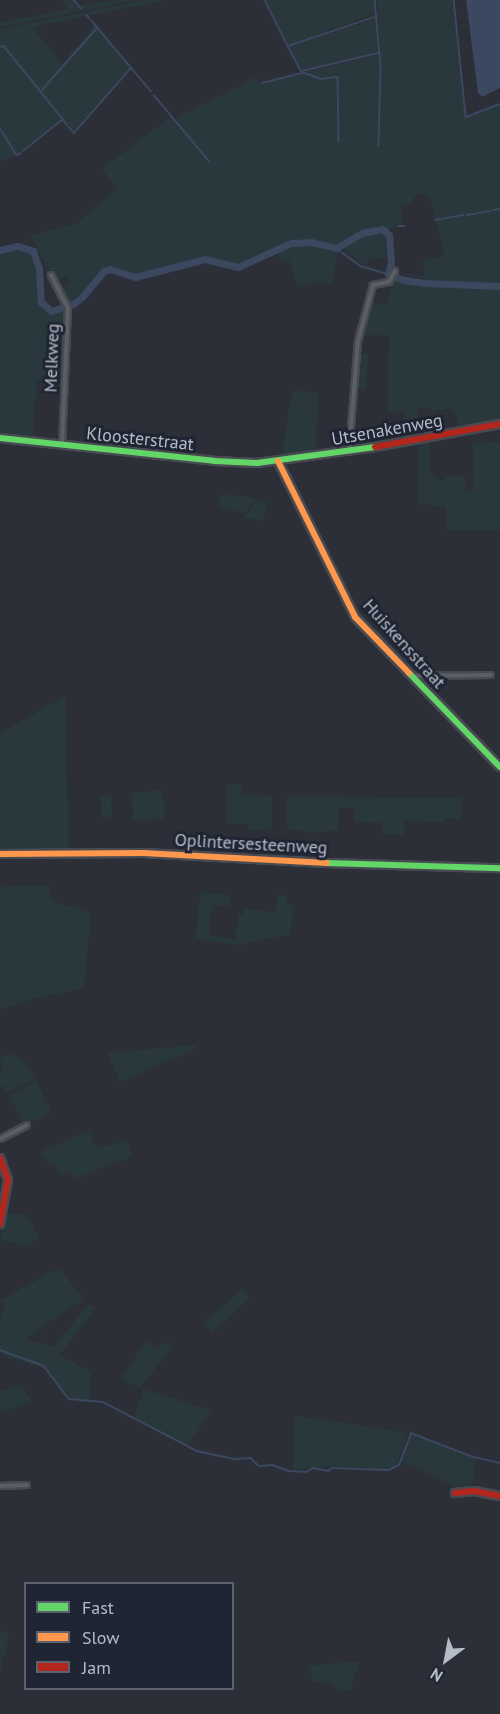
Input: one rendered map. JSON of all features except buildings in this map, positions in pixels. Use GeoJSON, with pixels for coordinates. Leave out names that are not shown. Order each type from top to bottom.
{"type":"FeatureCollection","features":[{"type":"Feature","properties":{"kind":"street"},"geometry":{"type":"LineString","coordinates":[[350,452],[358,341],[373,285],[391,280],[395,271]]}},
{"type":"Feature","properties":{"kind":"street","name":"Melkweg"},"geometry":{"type":"LineString","coordinates":[[51,275],[67,306],[62,446]]}},
{"type":"Feature","properties":{"kind":"street","name":"Utsenakenweg"},"geometry":{"type":"LineString","coordinates":[[278,461],[350,452],[500,424]]}},
{"type":"Feature","properties":{"kind":"street","name":"Kloosterstraat"},"geometry":{"type":"LineString","coordinates":[[0,438],[214,462],[278,461]]}},
{"type":"Feature","properties":{"kind":"street","name":"Huiskensstraat"},"geometry":{"type":"LineString","coordinates":[[278,461],[355,617],[500,767]]}},
{"type":"Feature","properties":{"kind":"street"},"geometry":{"type":"LineString","coordinates":[[411,676],[490,675]]}},
{"type":"Feature","properties":{"kind":"street","name":"Oplintersesteenweg"},"geometry":{"type":"LineString","coordinates":[[0,854],[143,853],[280,862],[500,868]]}},
{"type":"Feature","properties":{"kind":"street"},"geometry":{"type":"LineString","coordinates":[[0,1139],[27,1125]]}},
{"type":"Feature","properties":{"kind":"street"},"geometry":{"type":"LineString","coordinates":[[0,1158],[8,1185],[0,1224]]}},
{"type":"Feature","properties":{"kind":"street"},"geometry":{"type":"LineString","coordinates":[[0,1486],[27,1485]]}},
{"type":"Feature","properties":{"kind":"street"},"geometry":{"type":"LineString","coordinates":[[454,1493],[474,1491],[500,1496]]}},
{"type":"Feature","properties":{"kind":"shaded area"},"geometry":{"type":"Polygon","coordinates":[[[63,0],[75,0],[79,6],[112,0],[136,0],[0,27],[0,23],[68,9],[63,0]]]}},
{"type":"Feature","properties":{"kind":"shaded area"},"geometry":{"type":"Polygon","coordinates":[[[145,0],[165,0],[32,27],[62,64],[95,25],[131,66],[73,132],[40,90],[61,119],[17,155],[0,161],[0,29],[145,0]]]}},
{"type":"Feature","properties":{"kind":"shaded area"},"geometry":{"type":"Polygon","coordinates":[[[266,0],[375,0],[376,13],[289,45],[266,0]]]}},
{"type":"Feature","properties":{"kind":"shaded area"},"geometry":{"type":"Polygon","coordinates":[[[377,0],[452,0],[465,116],[500,103],[500,208],[437,219],[500,210],[500,283],[434,281],[396,273],[425,276],[422,261],[445,256],[430,198],[417,193],[410,204],[401,206],[403,225],[389,229],[385,226],[370,229],[335,245],[309,239],[292,240],[237,265],[203,257],[138,274],[106,268],[80,295],[68,302],[62,291],[70,282],[66,276],[56,282],[30,236],[77,223],[117,189],[102,169],[172,116],[175,119],[256,77],[259,84],[381,54],[377,0]]]}},
{"type":"Feature","properties":{"kind":"shaded area"},"geometry":{"type":"Polygon","coordinates":[[[377,18],[379,52],[301,70],[289,47],[377,18]]]}},
{"type":"Feature","properties":{"kind":"shaded area"},"geometry":{"type":"Polygon","coordinates":[[[384,232],[387,258],[369,259],[366,266],[342,249],[343,244],[369,233],[384,232]]]}},
{"type":"Feature","properties":{"kind":"shaded area"},"geometry":{"type":"Polygon","coordinates":[[[297,244],[313,245],[338,253],[332,283],[308,283],[298,287],[289,260],[280,262],[277,252],[297,244]]]}},
{"type":"Feature","properties":{"kind":"shaded area"},"geometry":{"type":"Polygon","coordinates":[[[12,248],[23,248],[33,257],[37,270],[39,301],[44,309],[53,312],[66,308],[64,374],[56,373],[55,382],[37,380],[32,441],[0,436],[0,252],[12,248]]]}},
{"type":"Feature","properties":{"kind":"shaded area"},"geometry":{"type":"Polygon","coordinates":[[[393,281],[427,286],[500,289],[500,422],[460,430],[455,413],[450,411],[450,408],[431,412],[429,407],[417,409],[420,438],[405,441],[404,411],[387,413],[389,335],[360,335],[369,301],[386,305],[393,281]]]}},
{"type":"Feature","properties":{"kind":"shaded area"},"geometry":{"type":"Polygon","coordinates":[[[358,353],[368,354],[366,389],[356,389],[358,353]]]}},
{"type":"Feature","properties":{"kind":"shaded area"},"geometry":{"type":"Polygon","coordinates":[[[292,390],[319,393],[315,456],[281,459],[292,390]]]}},
{"type":"Feature","properties":{"kind":"shaded area"},"geometry":{"type":"Polygon","coordinates":[[[430,440],[429,470],[439,480],[445,481],[446,476],[464,476],[466,491],[473,491],[473,444],[500,442],[500,530],[446,531],[446,506],[418,504],[418,446],[422,446],[422,441],[430,440]]]}},
{"type":"Feature","properties":{"kind":"shaded area"},"geometry":{"type":"Polygon","coordinates":[[[222,494],[257,499],[244,513],[217,507],[222,494]]]}},
{"type":"Feature","properties":{"kind":"shaded area"},"geometry":{"type":"Polygon","coordinates":[[[258,500],[267,502],[263,521],[243,517],[258,500]]]}},
{"type":"Feature","properties":{"kind":"shaded area"},"geometry":{"type":"Polygon","coordinates":[[[66,696],[68,851],[0,850],[0,733],[66,696]]]}},
{"type":"Feature","properties":{"kind":"shaded area"},"geometry":{"type":"Polygon","coordinates":[[[241,784],[241,795],[272,796],[272,829],[249,830],[248,824],[226,823],[227,785],[241,784]]]}},
{"type":"Feature","properties":{"kind":"shaded area"},"geometry":{"type":"Polygon","coordinates":[[[162,790],[165,819],[133,820],[132,793],[162,790]]]}},
{"type":"Feature","properties":{"kind":"shaded area"},"geometry":{"type":"Polygon","coordinates":[[[111,795],[112,817],[101,817],[101,796],[111,795]]]}},
{"type":"Feature","properties":{"kind":"shaded area"},"geometry":{"type":"Polygon","coordinates":[[[287,796],[462,798],[461,820],[445,818],[444,823],[405,820],[404,835],[382,834],[382,823],[355,822],[354,808],[339,808],[339,830],[304,833],[304,831],[287,830],[287,796]]]}},
{"type":"Feature","properties":{"kind":"shaded area"},"geometry":{"type":"Polygon","coordinates":[[[49,885],[51,901],[91,913],[84,988],[32,999],[0,1010],[0,887],[49,885]]]}},
{"type":"Feature","properties":{"kind":"shaded area"},"geometry":{"type":"Polygon","coordinates":[[[201,892],[230,895],[229,906],[212,905],[209,934],[224,939],[236,939],[238,915],[243,915],[244,909],[276,912],[277,895],[287,896],[287,905],[292,905],[291,934],[237,945],[195,938],[201,892]]]}},
{"type":"Feature","properties":{"kind":"shaded area"},"geometry":{"type":"Polygon","coordinates":[[[197,1045],[197,1048],[120,1082],[107,1053],[197,1045]]]}},
{"type":"Feature","properties":{"kind":"shaded area"},"geometry":{"type":"Polygon","coordinates":[[[11,1053],[26,1063],[52,1112],[24,1126],[9,1095],[33,1084],[32,1081],[5,1093],[4,1085],[0,1087],[0,1075],[3,1073],[0,1058],[11,1053]]]}},
{"type":"Feature","properties":{"kind":"shaded area"},"geometry":{"type":"Polygon","coordinates":[[[89,1131],[96,1149],[126,1140],[133,1156],[74,1179],[70,1171],[61,1175],[56,1163],[49,1165],[41,1151],[89,1131]]]}},
{"type":"Feature","properties":{"kind":"shaded area"},"geometry":{"type":"Polygon","coordinates":[[[5,1212],[27,1215],[39,1237],[27,1246],[0,1240],[5,1212]]]}},
{"type":"Feature","properties":{"kind":"shaded area"},"geometry":{"type":"Polygon","coordinates":[[[60,1268],[83,1299],[25,1339],[54,1347],[88,1304],[95,1308],[60,1355],[91,1372],[89,1401],[70,1398],[45,1367],[5,1357],[0,1350],[0,1321],[4,1305],[0,1300],[60,1268]]]}},
{"type":"Feature","properties":{"kind":"shaded area"},"geometry":{"type":"Polygon","coordinates":[[[242,1290],[250,1298],[212,1333],[203,1323],[242,1290]]]}},
{"type":"Feature","properties":{"kind":"shaded area"},"geometry":{"type":"Polygon","coordinates":[[[146,1341],[158,1349],[167,1341],[173,1346],[140,1388],[121,1378],[146,1341]]]}},
{"type":"Feature","properties":{"kind":"shaded area"},"geometry":{"type":"Polygon","coordinates":[[[21,1384],[32,1402],[0,1412],[0,1391],[21,1384]]]}},
{"type":"Feature","properties":{"kind":"shaded area"},"geometry":{"type":"Polygon","coordinates":[[[143,1389],[212,1411],[187,1446],[134,1419],[143,1389]]]}},
{"type":"Feature","properties":{"kind":"shaded area"},"geometry":{"type":"Polygon","coordinates":[[[295,1416],[408,1433],[395,1469],[333,1466],[293,1470],[295,1416]]]}},
{"type":"Feature","properties":{"kind":"shaded area"},"geometry":{"type":"Polygon","coordinates":[[[410,1433],[477,1457],[471,1489],[453,1492],[455,1486],[401,1462],[410,1433]]]}},
{"type":"Feature","properties":{"kind":"shaded area"},"geometry":{"type":"Polygon","coordinates":[[[0,1631],[10,1634],[0,1672],[0,1631]]]}},
{"type":"Feature","properties":{"kind":"shaded area"},"geometry":{"type":"Polygon","coordinates":[[[360,1661],[350,1690],[340,1691],[331,1684],[314,1682],[308,1669],[308,1666],[360,1661]]]}},
{"type":"Feature","properties":{"kind":"water"},"geometry":{"type":"Polygon","coordinates":[[[466,0],[500,0],[500,88],[482,97],[478,93],[466,0]]]}},
{"type":"Feature","properties":{"kind":"waterway"},"geometry":{"type":"LineString","coordinates":[[74,0],[81,8]]}},
{"type":"Feature","properties":{"kind":"waterway"},"geometry":{"type":"LineString","coordinates":[[265,0],[288,46],[377,16]]}},
{"type":"Feature","properties":{"kind":"waterway"},"geometry":{"type":"LineString","coordinates":[[375,0],[381,66],[379,145]]}},
{"type":"Feature","properties":{"kind":"waterway"},"geometry":{"type":"LineString","coordinates":[[454,0],[466,117],[472,115]]}},
{"type":"Feature","properties":{"kind":"waterway"},"geometry":{"type":"LineString","coordinates":[[87,15],[90,19]]}},
{"type":"Feature","properties":{"kind":"waterway"},"geometry":{"type":"LineString","coordinates":[[92,21],[151,91]]}},
{"type":"Feature","properties":{"kind":"waterway"},"geometry":{"type":"LineString","coordinates":[[42,90],[97,28]]}},
{"type":"Feature","properties":{"kind":"waterway"},"geometry":{"type":"LineString","coordinates":[[0,47],[4,46],[63,119]]}},
{"type":"Feature","properties":{"kind":"waterway"},"geometry":{"type":"LineString","coordinates":[[288,46],[302,72],[321,79],[338,77],[339,141]]}},
{"type":"Feature","properties":{"kind":"waterway"},"geometry":{"type":"LineString","coordinates":[[302,71],[379,53]]}},
{"type":"Feature","properties":{"kind":"waterway"},"geometry":{"type":"LineString","coordinates":[[69,127],[74,133],[131,68]]}},
{"type":"Feature","properties":{"kind":"waterway"},"geometry":{"type":"LineString","coordinates":[[262,83],[302,73]]}},
{"type":"Feature","properties":{"kind":"waterway"},"geometry":{"type":"LineString","coordinates":[[154,95],[210,162]]}},
{"type":"Feature","properties":{"kind":"waterway"},"geometry":{"type":"LineString","coordinates":[[474,114],[500,104]]}},
{"type":"Feature","properties":{"kind":"waterway"},"geometry":{"type":"LineString","coordinates":[[23,151],[63,119],[67,125]]}},
{"type":"Feature","properties":{"kind":"waterway"},"geometry":{"type":"LineString","coordinates":[[0,128],[17,155],[21,153]]}},
{"type":"Feature","properties":{"kind":"waterway"},"geometry":{"type":"LineString","coordinates":[[493,210],[500,209]]}},
{"type":"Feature","properties":{"kind":"waterway"},"geometry":{"type":"LineString","coordinates":[[467,215],[490,211]]}},
{"type":"Feature","properties":{"kind":"waterway"},"geometry":{"type":"LineString","coordinates":[[435,220],[464,215]]}},
{"type":"Feature","properties":{"kind":"waterway"},"geometry":{"type":"LineString","coordinates":[[398,226],[404,226]]}},
{"type":"Feature","properties":{"kind":"waterway"},"geometry":{"type":"LineString","coordinates":[[0,250],[18,246],[33,251],[39,268],[41,302],[51,311],[73,304],[104,271],[110,269],[135,277],[205,259],[238,267],[291,243],[311,242],[336,248],[362,233],[382,229],[389,235],[391,262],[388,274],[404,280],[425,283],[500,286]]}},
{"type":"Feature","properties":{"kind":"waterway"},"geometry":{"type":"LineString","coordinates":[[336,248],[361,266],[388,274]]}},
{"type":"Feature","properties":{"kind":"waterway"},"geometry":{"type":"LineString","coordinates":[[0,1350],[44,1366],[69,1399],[103,1402],[197,1451],[236,1459],[251,1458],[259,1466],[272,1465],[289,1471],[306,1472],[314,1468],[328,1471],[332,1468],[389,1470],[399,1465],[411,1433],[474,1457],[500,1463]]}},
{"type":"Feature","properties":{"kind":"traffic: fast"},"geometry":{"type":"LineString","coordinates":[[0,438],[214,461],[257,463],[375,447]]}},
{"type":"Feature","properties":{"kind":"traffic: fast"},"geometry":{"type":"LineString","coordinates":[[409,673],[500,767]]}},
{"type":"Feature","properties":{"kind":"traffic: fast"},"geometry":{"type":"LineString","coordinates":[[327,863],[500,868]]}},
{"type":"Feature","properties":{"kind":"traffic: slow"},"geometry":{"type":"LineString","coordinates":[[278,461],[355,617],[409,673]]}},
{"type":"Feature","properties":{"kind":"traffic: slow"},"geometry":{"type":"LineString","coordinates":[[0,854],[143,853],[327,863]]}},
{"type":"Feature","properties":{"kind":"traffic: jam"},"geometry":{"type":"LineString","coordinates":[[375,447],[500,424]]}},
{"type":"Feature","properties":{"kind":"traffic: jam"},"geometry":{"type":"LineString","coordinates":[[0,1158],[8,1180],[0,1224]]}},
{"type":"Feature","properties":{"kind":"traffic: jam"},"geometry":{"type":"LineString","coordinates":[[455,1493],[474,1491],[500,1496]]}}]}
